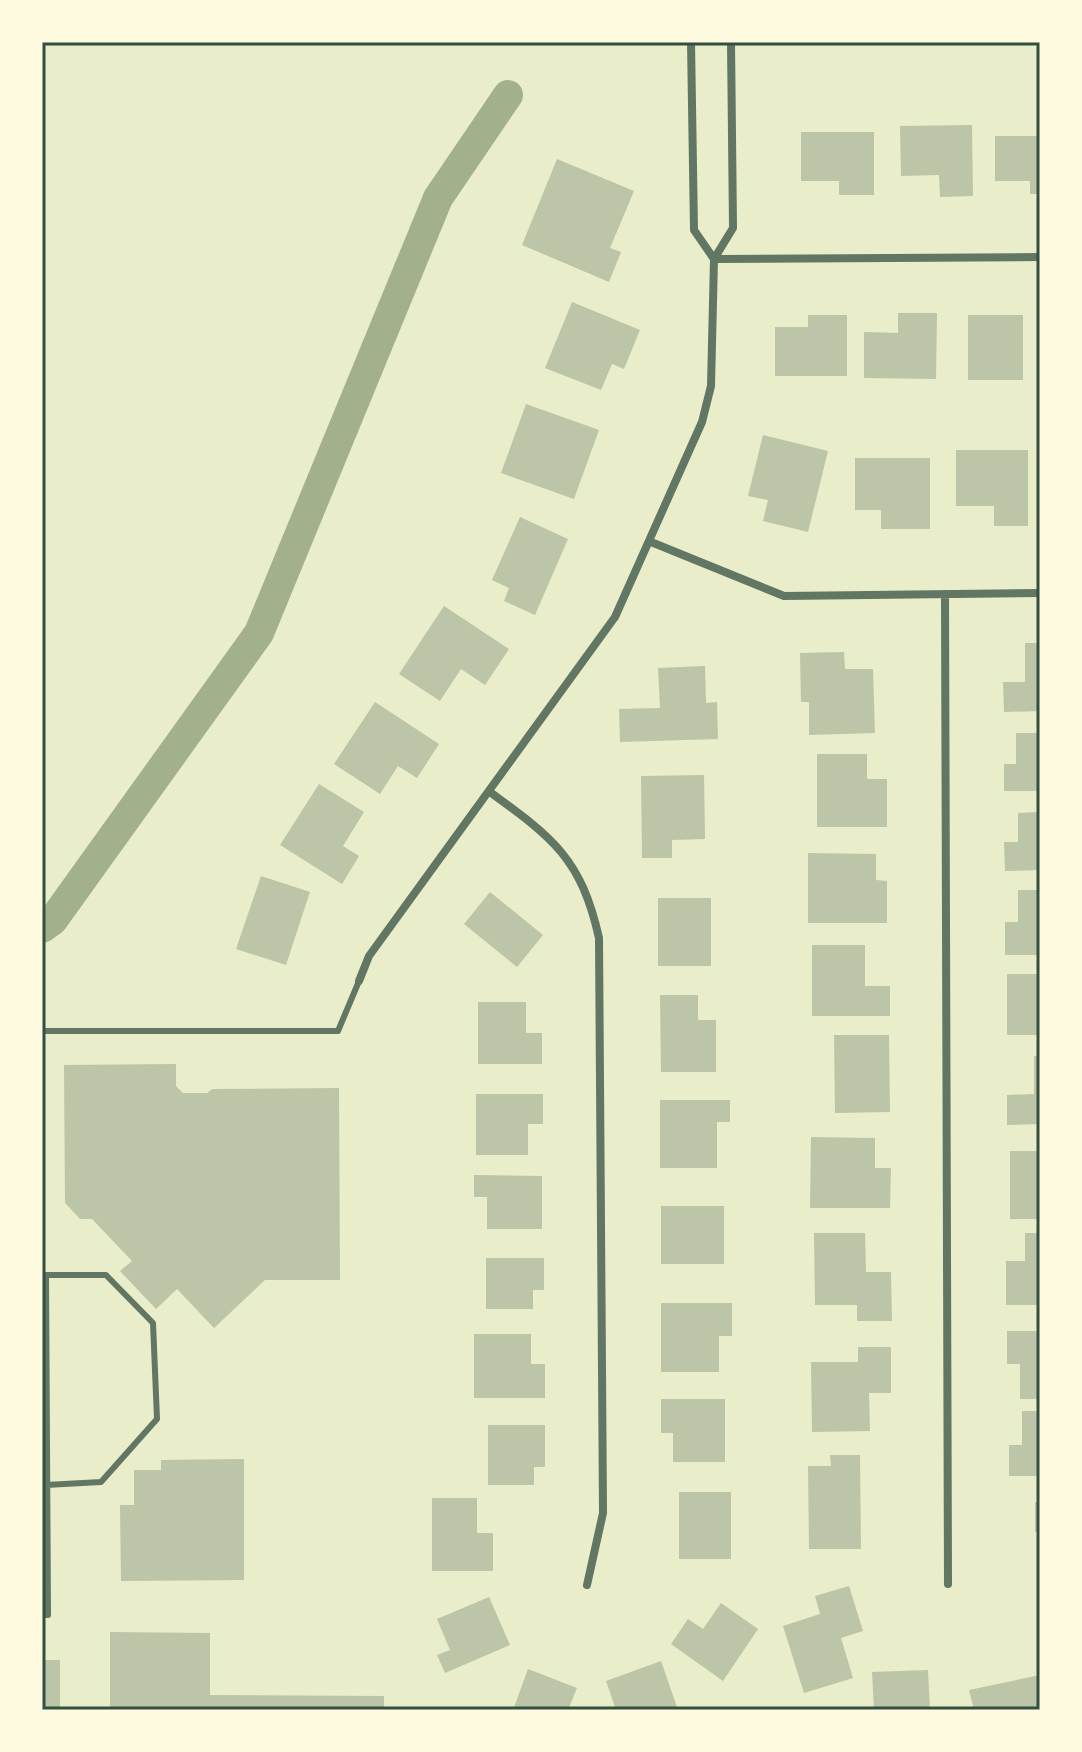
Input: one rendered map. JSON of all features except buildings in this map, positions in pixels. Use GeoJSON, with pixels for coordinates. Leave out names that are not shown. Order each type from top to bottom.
{"type":"FeatureCollection","features":[{"type":"Feature","properties":{"kind":"street"},"geometry":{"type":"LineString","coordinates":[[691,42],[694,230],[714,259]]}},
{"type":"Feature","properties":{"kind":"street"},"geometry":{"type":"LineString","coordinates":[[359,981],[369,956],[615,617],[702,422],[711,386],[714,259],[733,228],[731,42]]}},
{"type":"Feature","properties":{"kind":"street"},"geometry":{"type":"LineString","coordinates":[[714,259],[1040,257]]}},
{"type":"Feature","properties":{"kind":"street"},"geometry":{"type":"LineString","coordinates":[[651,542],[784,596],[1040,593]]}},
{"type":"Feature","properties":{"kind":"street"},"geometry":{"type":"LineString","coordinates":[[945,594],[948,1584]]}},
{"type":"Feature","properties":{"kind":"street"},"geometry":{"type":"LineString","coordinates":[[490,792],[542,830],[570,860],[590,897],[599,938],[603,1513],[587,1585]]}},
{"type":"Feature","properties":{"kind":"lane"},"geometry":{"type":"LineString","coordinates":[[42,1031],[338,1031],[359,981]]}},
{"type":"Feature","properties":{"kind":"lane"},"geometry":{"type":"LineString","coordinates":[[42,1615],[48,1615],[46,1485],[44,1275],[106,1275],[153,1323],[157,1419],[101,1482],[46,1485]]}},
{"type":"Feature","properties":{"kind":"waterway"},"geometry":{"type":"LineString","coordinates":[[42,928],[53,920],[259,633],[438,198],[508,95]]}}]}
